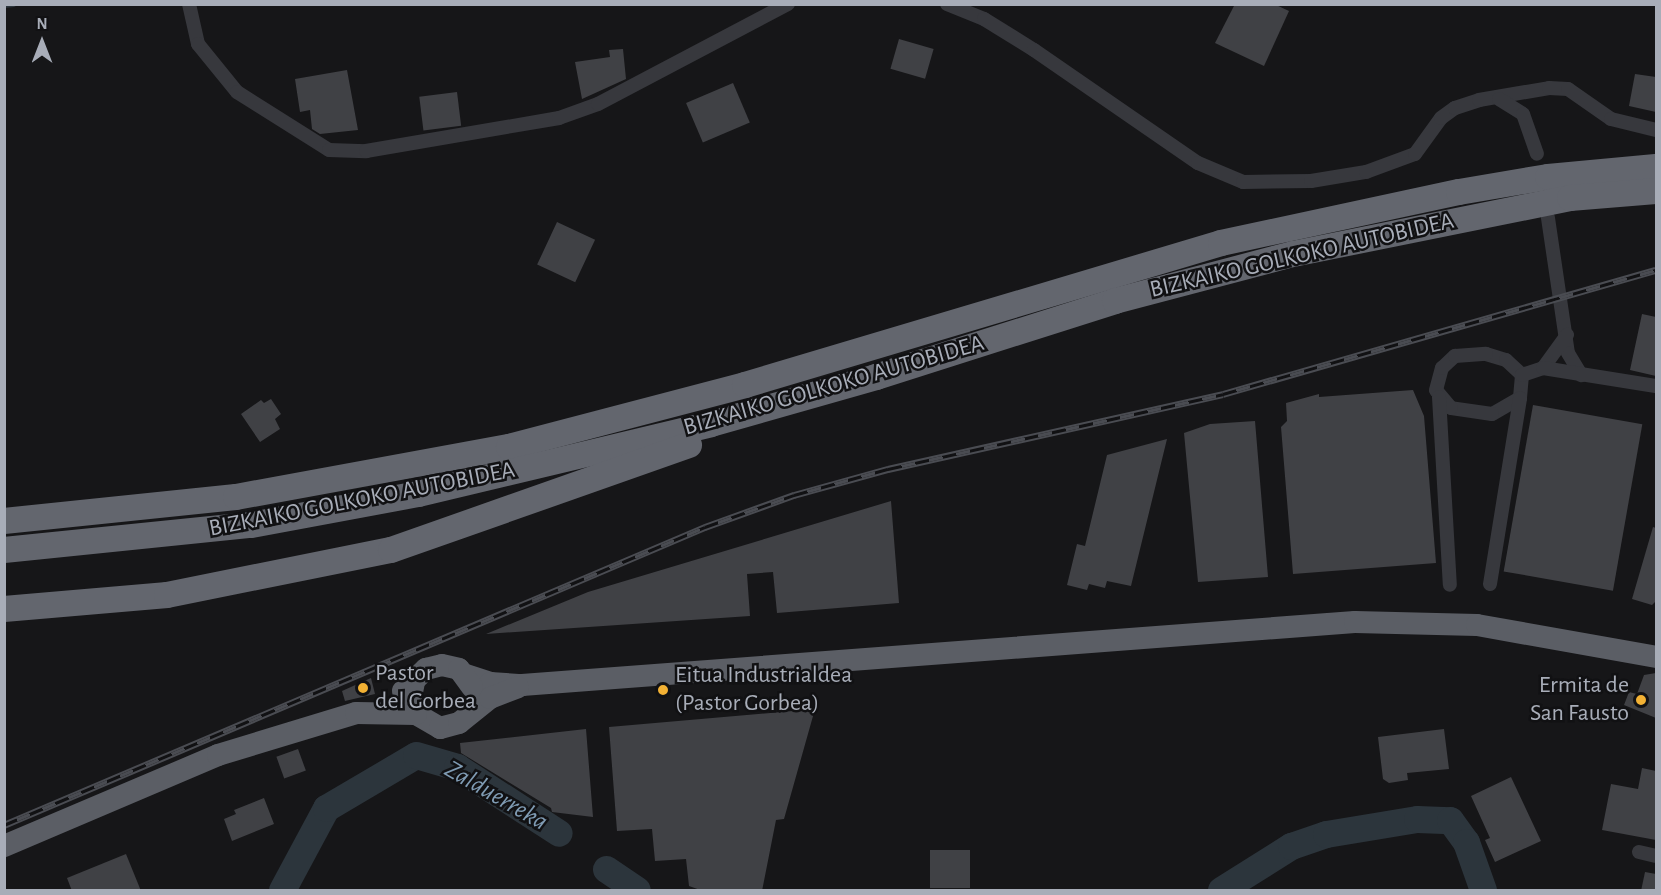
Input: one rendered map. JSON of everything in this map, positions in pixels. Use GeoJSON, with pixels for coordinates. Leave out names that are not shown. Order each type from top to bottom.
{"type":"FeatureCollection","features":[{"type":"Feature","properties":{"kind":"highway","name":"BIZKAIKO GOLKOKO AUTOBIDEA"},"geometry":{"type":"LineString","coordinates":[[4,521],[236,497],[509,447],[745,385],[1221,243],[1459,192],[1548,177],[1656,167]]}},
{"type":"Feature","properties":{"kind":"highway","name":"BIZKAIKO GOLKOKO AUTOBIDEA"},"geometry":{"type":"LineString","coordinates":[[4,550],[251,525],[418,494],[711,424],[876,377],[1115,301],[1293,254],[1570,198],[1656,191]]}},
{"type":"Feature","properties":{"kind":"highway"},"geometry":{"type":"LineString","coordinates":[[4,609],[167,595],[391,549],[876,377]]}},
{"type":"Feature","properties":{"kind":"highway"},"geometry":{"type":"LineString","coordinates":[[4,505],[106,510]]}},
{"type":"Feature","properties":{"kind":"highway"},"geometry":{"type":"LineString","coordinates":[[4,846],[218,755],[372,710],[414,682],[426,669],[442,665],[490,683],[522,685],[1355,622],[1477,625],[1656,657]]}},
{"type":"Feature","properties":{"kind":"highway"},"geometry":{"type":"LineString","coordinates":[[466,675],[474,694],[468,715]]}},
{"type":"Feature","properties":{"kind":"highway"},"geometry":{"type":"LineString","coordinates":[[414,682],[411,698],[416,714]]}},
{"type":"Feature","properties":{"kind":"highway"},"geometry":{"type":"LineString","coordinates":[[372,710],[416,714],[440,728],[459,723],[490,698],[522,685]]}},
{"type":"Feature","properties":{"kind":"street"},"geometry":{"type":"LineString","coordinates":[[189,4],[198,44],[237,92],[329,150],[366,151],[559,118],[598,104],[788,4]]}},
{"type":"Feature","properties":{"kind":"street"},"geometry":{"type":"LineString","coordinates":[[947,4],[984,19],[1034,50],[1198,163],[1243,182],[1311,181],[1377,168],[1415,154],[1442,118],[1455,108],[1549,88],[1568,89],[1611,119],[1656,130]]}},
{"type":"Feature","properties":{"kind":"street"},"geometry":{"type":"LineString","coordinates":[[1523,114],[1549,88]]}},
{"type":"Feature","properties":{"kind":"street"},"geometry":{"type":"LineString","coordinates":[[1497,98],[1523,114],[1538,154]]}},
{"type":"Feature","properties":{"kind":"street"},"geometry":{"type":"LineString","coordinates":[[1548,218],[1568,333],[1568,353],[1581,375]]}},
{"type":"Feature","properties":{"kind":"street"},"geometry":{"type":"LineString","coordinates":[[1543,368],[1568,333]]}},
{"type":"Feature","properties":{"kind":"street"},"geometry":{"type":"LineString","coordinates":[[1450,585],[1437,376],[1455,356],[1486,354],[1506,360],[1522,375]]}},
{"type":"Feature","properties":{"kind":"street"},"geometry":{"type":"LineString","coordinates":[[1522,375],[1543,368],[1656,386]]}},
{"type":"Feature","properties":{"kind":"street"},"geometry":{"type":"LineString","coordinates":[[1490,584],[1522,375]]}},
{"type":"Feature","properties":{"kind":"street"},"geometry":{"type":"LineString","coordinates":[[1439,397],[1460,411],[1480,415],[1502,410],[1520,398]]}},
{"type":"Feature","properties":{"kind":"street"},"geometry":{"type":"LineString","coordinates":[[1640,852],[1656,856]]}},
{"type":"Feature","properties":{"kind":"building"},"geometry":{"type":"Polygon","coordinates":[[[1235,4],[1274,4],[1289,11],[1264,66],[1215,43],[1235,4]]]}},
{"type":"Feature","properties":{"kind":"building"},"geometry":{"type":"Polygon","coordinates":[[[899,39],[934,49],[925,79],[890,69],[899,39]]]}},
{"type":"Feature","properties":{"kind":"building"},"geometry":{"type":"Polygon","coordinates":[[[623,49],[626,79],[582,99],[575,62],[610,57],[609,50],[623,49]]]}},
{"type":"Feature","properties":{"kind":"building"},"geometry":{"type":"Polygon","coordinates":[[[347,70],[358,130],[320,134],[312,129],[310,110],[300,112],[295,79],[347,70]]]}},
{"type":"Feature","properties":{"kind":"building"},"geometry":{"type":"Polygon","coordinates":[[[1635,74],[1656,77],[1656,112],[1629,106],[1635,74]]]}},
{"type":"Feature","properties":{"kind":"building"},"geometry":{"type":"Polygon","coordinates":[[[733,83],[750,123],[703,143],[686,103],[733,83]]]}},
{"type":"Feature","properties":{"kind":"building"},"geometry":{"type":"Polygon","coordinates":[[[457,92],[461,126],[423,130],[419,97],[457,92]]]}},
{"type":"Feature","properties":{"kind":"building"},"geometry":{"type":"Polygon","coordinates":[[[557,222],[595,240],[575,282],[537,265],[557,222]]]}},
{"type":"Feature","properties":{"kind":"building"},"geometry":{"type":"Polygon","coordinates":[[[1642,314],[1656,317],[1656,376],[1630,370],[1642,314]]]}},
{"type":"Feature","properties":{"kind":"building"},"geometry":{"type":"Polygon","coordinates":[[[1413,390],[1424,416],[1436,563],[1293,574],[1281,427],[1287,421],[1286,403],[1319,394],[1319,397],[1413,390]]]}},
{"type":"Feature","properties":{"kind":"building"},"geometry":{"type":"Polygon","coordinates":[[[271,399],[281,414],[275,419],[280,429],[260,442],[241,414],[261,400],[264,403],[271,399]]]}},
{"type":"Feature","properties":{"kind":"building"},"geometry":{"type":"Polygon","coordinates":[[[1533,405],[1642,424],[1613,591],[1504,571],[1533,405]]]}},
{"type":"Feature","properties":{"kind":"building"},"geometry":{"type":"Polygon","coordinates":[[[1255,421],[1268,577],[1198,582],[1184,433],[1210,424],[1255,421]]]}},
{"type":"Feature","properties":{"kind":"building"},"geometry":{"type":"Polygon","coordinates":[[[1167,439],[1131,586],[1107,581],[1105,588],[1089,584],[1087,590],[1067,585],[1077,544],[1085,546],[1107,455],[1167,439]]]}},
{"type":"Feature","properties":{"kind":"building"},"geometry":{"type":"Polygon","coordinates":[[[891,501],[899,603],[777,613],[773,572],[747,574],[750,616],[486,634],[588,592],[891,501]]]}},
{"type":"Feature","properties":{"kind":"building"},"geometry":{"type":"Polygon","coordinates":[[[1653,527],[1656,528],[1656,601],[1652,605],[1632,599],[1653,527]]]}},
{"type":"Feature","properties":{"kind":"building","name":"Ermita de San Fausto"},"geometry":{"type":"Polygon","coordinates":[[[1656,673],[1656,718],[1624,705],[1629,692],[1637,694],[1644,675],[1656,673]]]}},
{"type":"Feature","properties":{"kind":"building"},"geometry":{"type":"Polygon","coordinates":[[[371,678],[375,694],[345,701],[342,691],[371,678]]]}},
{"type":"Feature","properties":{"kind":"building"},"geometry":{"type":"Polygon","coordinates":[[[815,709],[784,819],[776,820],[762,891],[703,891],[689,886],[686,859],[655,861],[652,829],[617,831],[609,727],[815,709]]]}},
{"type":"Feature","properties":{"kind":"building"},"geometry":{"type":"Polygon","coordinates":[[[586,729],[593,817],[552,812],[551,808],[461,753],[460,743],[586,729]]]}},
{"type":"Feature","properties":{"kind":"building"},"geometry":{"type":"Polygon","coordinates":[[[1444,729],[1449,769],[1407,773],[1408,780],[1389,783],[1383,779],[1378,737],[1444,729]]]}},
{"type":"Feature","properties":{"kind":"building"},"geometry":{"type":"Polygon","coordinates":[[[298,749],[306,771],[284,778],[276,757],[298,749]]]}},
{"type":"Feature","properties":{"kind":"building"},"geometry":{"type":"Polygon","coordinates":[[[1642,768],[1656,771],[1656,840],[1602,830],[1611,784],[1638,789],[1642,768]]]}},
{"type":"Feature","properties":{"kind":"building"},"geometry":{"type":"Polygon","coordinates":[[[1511,777],[1541,841],[1495,862],[1485,840],[1490,838],[1471,796],[1511,777]]]}},
{"type":"Feature","properties":{"kind":"building"},"geometry":{"type":"Polygon","coordinates":[[[264,798],[274,824],[232,841],[224,819],[236,814],[234,810],[264,798]]]}},
{"type":"Feature","properties":{"kind":"building"},"geometry":{"type":"Polygon","coordinates":[[[930,850],[970,850],[970,888],[930,888],[930,850]]]}},
{"type":"Feature","properties":{"kind":"building"},"geometry":{"type":"Polygon","coordinates":[[[126,854],[141,891],[72,891],[67,878],[126,854]]]}},
{"type":"Feature","properties":{"kind":"building"},"geometry":{"type":"Polygon","coordinates":[[[1645,872],[1656,874],[1656,891],[1641,891],[1645,872]]]}},
{"type":"Feature","properties":{"kind":"waterway"},"geometry":{"type":"LineString","coordinates":[[4,5],[13,4]]}},
{"type":"Feature","properties":{"kind":"waterway","name":"Zalduerreka"},"geometry":{"type":"LineString","coordinates":[[282,890],[326,808],[416,755],[457,767],[559,833]]}},
{"type":"Feature","properties":{"kind":"waterway"},"geometry":{"type":"LineString","coordinates":[[1221,890],[1291,846],[1326,834],[1417,819],[1450,820],[1466,842],[1483,890]]}},
{"type":"Feature","properties":{"kind":"waterway"},"geometry":{"type":"LineString","coordinates":[[606,869],[637,890]]}},
{"type":"Feature","properties":{"kind":"railway"},"geometry":{"type":"LineString","coordinates":[[4,825],[705,527],[794,495],[888,469],[1223,394],[1656,270]]}},
{"type":"Feature","properties":{"kind":"place","name":"Pastor del Gorbea"},"geometry":{"type":"Point","coordinates":[363,688]}},
{"type":"Feature","properties":{"kind":"place","name":"Eitua Industrialdea (Pastor Gorbea)"},"geometry":{"type":"Point","coordinates":[663,690]}},
{"type":"Feature","properties":{"kind":"place","name":"Ermita de San Fausto"},"geometry":{"type":"Point","coordinates":[1641,700]}}]}
